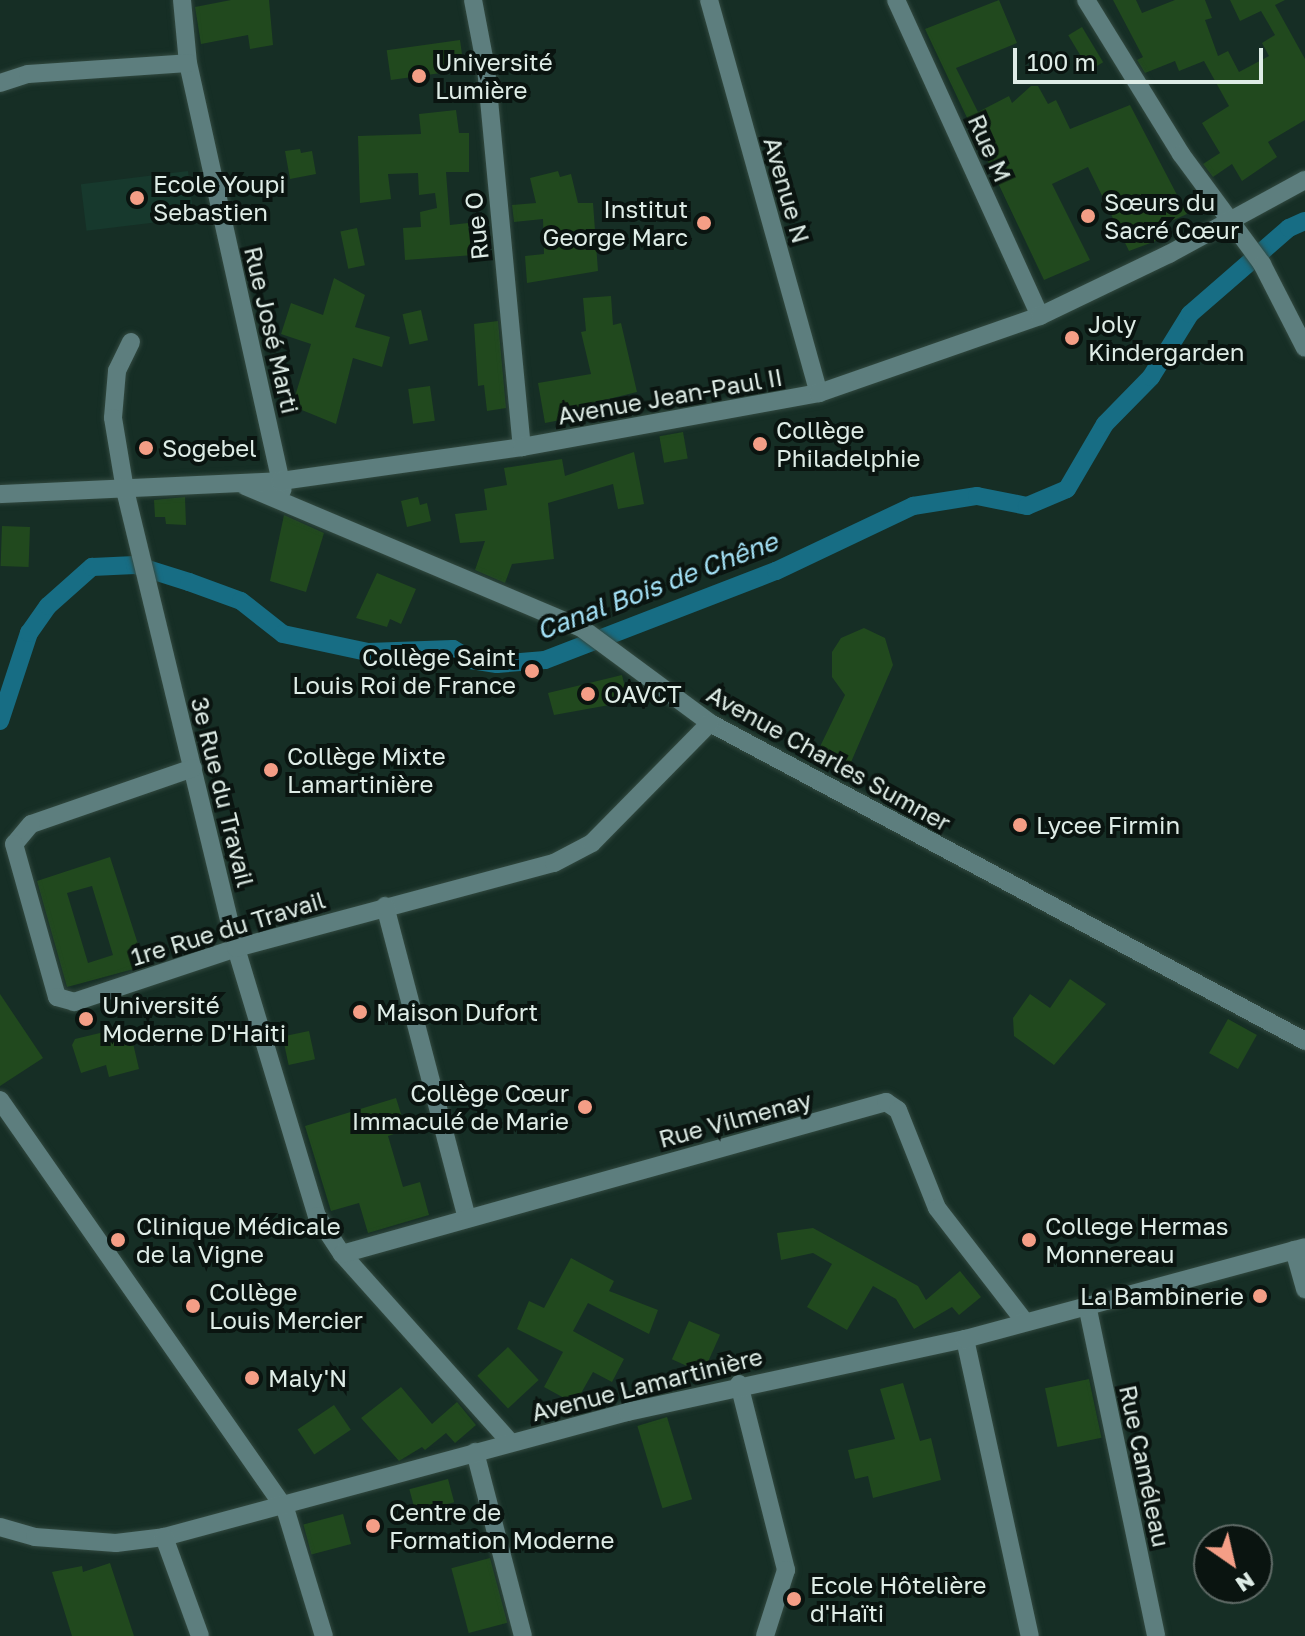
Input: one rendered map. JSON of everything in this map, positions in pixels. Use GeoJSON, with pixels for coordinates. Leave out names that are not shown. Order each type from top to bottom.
{"type":"FeatureCollection","features":[{"type":"Feature","properties":{"kind":"street","name":"Rue O"},"geometry":{"type":"LineString","coordinates":[[473,0],[486,68],[522,447]]}},
{"type":"Feature","properties":{"kind":"street","name":"Avenue N"},"geometry":{"type":"LineString","coordinates":[[709,0],[819,393]]}},
{"type":"Feature","properties":{"kind":"street","name":"Rue M"},"geometry":{"type":"LineString","coordinates":[[896,0],[1040,316]]}},
{"type":"Feature","properties":{"kind":"street"},"geometry":{"type":"LineString","coordinates":[[1088,0],[1228,221],[1262,264],[1305,348]]}},
{"type":"Feature","properties":{"kind":"street","name":"Rue José Marti"},"geometry":{"type":"LineString","coordinates":[[183,5],[188,63],[287,503]]}},
{"type":"Feature","properties":{"kind":"street"},"geometry":{"type":"LineString","coordinates":[[0,83],[28,74],[188,63]]}},
{"type":"Feature","properties":{"kind":"street","name":"Avenue Jean-Paul II"},"geometry":{"type":"LineString","coordinates":[[0,494],[281,481],[522,447],[819,393],[1040,316],[1305,180]]}},
{"type":"Feature","properties":{"kind":"street","name":"3e Rue du Travail"},"geometry":{"type":"LineString","coordinates":[[131,342],[117,371],[113,418],[125,490],[236,948],[317,1216],[342,1254],[510,1442]]}},
{"type":"Feature","properties":{"kind":"street","name":"Avenue Charles Sumner"},"geometry":{"type":"LineString","coordinates":[[242,485],[583,629],[710,723],[1305,1041]]}},
{"type":"Feature","properties":{"kind":"street","name":"1re Rue du Travail"},"geometry":{"type":"LineString","coordinates":[[193,768],[31,824],[14,844],[57,997],[74,1002],[236,948],[554,863],[592,843],[710,723]]}},
{"type":"Feature","properties":{"kind":"street"},"geometry":{"type":"LineString","coordinates":[[385,906],[467,1218]]}},
{"type":"Feature","properties":{"kind":"street"},"geometry":{"type":"LineString","coordinates":[[0,1100],[285,1508],[324,1636]]}},
{"type":"Feature","properties":{"kind":"street","name":"Rue Vilmenay"},"geometry":{"type":"LineString","coordinates":[[342,1254],[886,1102],[898,1110],[937,1208],[1025,1322]]}},
{"type":"Feature","properties":{"kind":"street"},"geometry":{"type":"LineString","coordinates":[[1300,1248],[1305,1289]]}},
{"type":"Feature","properties":{"kind":"street","name":"Avenue Lamartinière"},"geometry":{"type":"LineString","coordinates":[[2,1523],[35,1537],[116,1543],[164,1537],[285,1508],[510,1442],[739,1384],[842,1368],[965,1339],[1300,1248]]}},
{"type":"Feature","properties":{"kind":"street","name":"Rue Caméleau"},"geometry":{"type":"LineString","coordinates":[[1087,1305],[1156,1636]]}},
{"type":"Feature","properties":{"kind":"street"},"geometry":{"type":"LineString","coordinates":[[965,1339],[1030,1636]]}},
{"type":"Feature","properties":{"kind":"street"},"geometry":{"type":"LineString","coordinates":[[739,1384],[786,1570],[765,1636]]}},
{"type":"Feature","properties":{"kind":"street"},"geometry":{"type":"LineString","coordinates":[[475,1452],[523,1636]]}},
{"type":"Feature","properties":{"kind":"street"},"geometry":{"type":"LineString","coordinates":[[164,1537],[200,1636]]}},
{"type":"Feature","properties":{"kind":"shaded area","name":"Ecole Youpi Sebastien"},"geometry":{"type":"Polygon","coordinates":[[[188,171],[194,218],[87,231],[81,184],[188,171]]]}},
{"type":"Feature","properties":{"kind":"building"},"geometry":{"type":"Polygon","coordinates":[[[231,0],[269,0],[273,45],[250,49],[248,35],[201,44],[195,7],[231,0]]]}},
{"type":"Feature","properties":{"kind":"building"},"geometry":{"type":"Polygon","coordinates":[[[999,0],[1017,43],[956,68],[978,112],[1009,96],[1012,103],[1031,86],[1038,86],[1048,104],[1056,100],[1070,129],[1130,105],[1187,214],[1156,228],[1161,239],[1129,251],[1088,167],[1052,184],[1090,260],[1044,280],[925,29],[999,0]]]}},
{"type":"Feature","properties":{"kind":"building"},"geometry":{"type":"Polygon","coordinates":[[[1113,0],[1136,0],[1142,13],[1175,0],[1205,0],[1212,18],[1205,20],[1218,56],[1228,51],[1239,72],[1269,56],[1262,43],[1275,35],[1261,11],[1240,21],[1230,0],[1285,0],[1275,5],[1305,59],[1305,120],[1268,142],[1277,157],[1242,181],[1232,164],[1213,177],[1203,164],[1220,153],[1202,123],[1229,106],[1204,61],[1179,71],[1175,61],[1145,73],[1137,60],[1143,57],[1113,0]]]}},
{"type":"Feature","properties":{"kind":"building"},"geometry":{"type":"Polygon","coordinates":[[[1082,27],[1103,62],[1089,70],[1068,35],[1082,27]]]}},
{"type":"Feature","properties":{"kind":"building"},"geometry":{"type":"Polygon","coordinates":[[[460,40],[464,70],[391,80],[387,50],[460,40]]]}},
{"type":"Feature","properties":{"kind":"building"},"geometry":{"type":"Polygon","coordinates":[[[456,110],[459,133],[469,133],[469,172],[446,172],[450,225],[468,223],[469,233],[488,222],[490,246],[474,255],[405,260],[403,228],[421,227],[420,212],[437,208],[435,193],[419,195],[418,173],[388,174],[391,199],[360,203],[358,136],[421,134],[419,114],[456,110]]]}},
{"type":"Feature","properties":{"kind":"building"},"geometry":{"type":"Polygon","coordinates":[[[300,149],[301,153],[312,151],[316,174],[290,179],[285,151],[300,149]]]}},
{"type":"Feature","properties":{"kind":"building"},"geometry":{"type":"Polygon","coordinates":[[[558,171],[560,177],[571,174],[578,203],[593,203],[598,271],[527,283],[525,256],[544,254],[543,219],[514,222],[512,205],[536,203],[530,178],[558,171]]]}},
{"type":"Feature","properties":{"kind":"building"},"geometry":{"type":"Polygon","coordinates":[[[357,228],[365,265],[348,269],[340,232],[357,228]]]}},
{"type":"Feature","properties":{"kind":"building"},"geometry":{"type":"Polygon","coordinates":[[[334,278],[365,295],[355,327],[390,337],[382,367],[353,358],[336,424],[292,406],[311,344],[281,334],[291,303],[323,315],[334,278]]]}},
{"type":"Feature","properties":{"kind":"building"},"geometry":{"type":"Polygon","coordinates":[[[611,296],[613,325],[621,323],[637,392],[584,405],[586,415],[545,423],[538,383],[591,374],[581,332],[586,331],[583,298],[611,296]]]}},
{"type":"Feature","properties":{"kind":"building"},"geometry":{"type":"Polygon","coordinates":[[[421,310],[428,340],[409,344],[402,314],[421,310]]]}},
{"type":"Feature","properties":{"kind":"building"},"geometry":{"type":"Polygon","coordinates":[[[498,321],[506,408],[487,411],[484,385],[478,386],[474,324],[498,321]]]}},
{"type":"Feature","properties":{"kind":"building"},"geometry":{"type":"Polygon","coordinates":[[[430,386],[435,421],[413,424],[408,389],[430,386]]]}},
{"type":"Feature","properties":{"kind":"building"},"geometry":{"type":"Polygon","coordinates":[[[683,432],[688,459],[664,463],[659,436],[683,432]]]}},
{"type":"Feature","properties":{"kind":"building"},"geometry":{"type":"Polygon","coordinates":[[[634,452],[644,504],[618,509],[613,484],[548,503],[554,559],[512,564],[505,583],[475,570],[485,541],[460,543],[455,514],[487,510],[484,489],[507,485],[504,468],[562,459],[565,476],[634,452]]]}},
{"type":"Feature","properties":{"kind":"building"},"geometry":{"type":"Polygon","coordinates":[[[185,497],[186,525],[166,524],[165,517],[155,517],[154,500],[185,497]]]}},
{"type":"Feature","properties":{"kind":"building"},"geometry":{"type":"Polygon","coordinates":[[[418,497],[420,505],[427,503],[431,521],[407,527],[401,501],[418,497]]]}},
{"type":"Feature","properties":{"kind":"building"},"geometry":{"type":"Polygon","coordinates":[[[284,515],[324,533],[306,592],[270,581],[284,515]]]}},
{"type":"Feature","properties":{"kind":"building"},"geometry":{"type":"Polygon","coordinates":[[[2,526],[30,527],[29,567],[1,566],[2,526]]]}},
{"type":"Feature","properties":{"kind":"building"},"geometry":{"type":"Polygon","coordinates":[[[377,573],[416,589],[401,624],[390,619],[387,627],[356,618],[377,573]]]}},
{"type":"Feature","properties":{"kind":"building"},"geometry":{"type":"Polygon","coordinates":[[[864,628],[885,638],[893,665],[845,776],[813,761],[845,695],[832,677],[832,652],[841,638],[864,628]]]}},
{"type":"Feature","properties":{"kind":"building","name":"OAVCT"},"geometry":{"type":"Polygon","coordinates":[[[622,675],[627,696],[614,700],[615,704],[554,715],[548,693],[622,675]]]}},
{"type":"Feature","properties":{"kind":"building"},"geometry":{"type":"Polygon","coordinates":[[[110,857],[145,966],[67,987],[37,881],[110,857]],[[92,886],[67,893],[88,963],[113,955],[92,886]]]}},
{"type":"Feature","properties":{"kind":"building"},"geometry":{"type":"Polygon","coordinates":[[[1070,979],[1106,1004],[1054,1065],[1014,1036],[1013,1018],[1030,994],[1050,1008],[1070,979]]]}},
{"type":"Feature","properties":{"kind":"building"},"geometry":{"type":"Polygon","coordinates":[[[0,994],[43,1058],[0,1086],[0,994]]]}},
{"type":"Feature","properties":{"kind":"building"},"geometry":{"type":"Polygon","coordinates":[[[1228,1019],[1257,1035],[1238,1069],[1209,1053],[1228,1019]]]}},
{"type":"Feature","properties":{"kind":"building"},"geometry":{"type":"Polygon","coordinates":[[[129,1026],[139,1069],[109,1077],[106,1065],[81,1073],[72,1045],[75,1039],[129,1026]]]}},
{"type":"Feature","properties":{"kind":"building"},"geometry":{"type":"Polygon","coordinates":[[[309,1031],[315,1059],[289,1065],[283,1037],[309,1031]]]}},
{"type":"Feature","properties":{"kind":"building"},"geometry":{"type":"Polygon","coordinates":[[[396,1098],[406,1130],[388,1136],[403,1187],[420,1182],[429,1215],[368,1233],[359,1203],[331,1211],[305,1126],[396,1098]]]}},
{"type":"Feature","properties":{"kind":"building"},"geometry":{"type":"Polygon","coordinates":[[[813,1228],[918,1286],[926,1300],[960,1271],[981,1297],[959,1315],[952,1307],[914,1329],[896,1299],[873,1286],[847,1330],[807,1307],[832,1264],[813,1253],[781,1260],[777,1233],[813,1228]]]}},
{"type":"Feature","properties":{"kind":"building"},"geometry":{"type":"Polygon","coordinates":[[[571,1258],[614,1281],[609,1291],[658,1310],[649,1334],[588,1303],[573,1331],[624,1359],[612,1382],[593,1372],[575,1404],[544,1387],[563,1352],[517,1329],[529,1301],[544,1308],[571,1258]]]}},
{"type":"Feature","properties":{"kind":"building"},"geometry":{"type":"Polygon","coordinates":[[[689,1321],[720,1335],[703,1373],[672,1359],[689,1321]]]}},
{"type":"Feature","properties":{"kind":"building"},"geometry":{"type":"Polygon","coordinates":[[[508,1347],[539,1380],[508,1409],[477,1376],[508,1347]]]}},
{"type":"Feature","properties":{"kind":"building"},"geometry":{"type":"Polygon","coordinates":[[[1089,1379],[1101,1438],[1057,1447],[1045,1388],[1089,1379]]]}},
{"type":"Feature","properties":{"kind":"building"},"geometry":{"type":"Polygon","coordinates":[[[903,1383],[920,1441],[931,1438],[941,1480],[873,1498],[868,1476],[855,1479],[848,1450],[895,1439],[880,1389],[903,1383]]]}},
{"type":"Feature","properties":{"kind":"building"},"geometry":{"type":"Polygon","coordinates":[[[401,1387],[432,1424],[457,1402],[476,1425],[455,1443],[446,1433],[425,1450],[422,1447],[399,1461],[361,1418],[401,1387]]]}},
{"type":"Feature","properties":{"kind":"building"},"geometry":{"type":"Polygon","coordinates":[[[334,1405],[351,1430],[314,1454],[298,1430],[334,1405]]]}},
{"type":"Feature","properties":{"kind":"building"},"geometry":{"type":"Polygon","coordinates":[[[667,1417],[692,1499],[662,1508],[637,1426],[667,1417]]]}},
{"type":"Feature","properties":{"kind":"building"},"geometry":{"type":"Polygon","coordinates":[[[448,1479],[454,1502],[416,1513],[409,1489],[448,1479]]]}},
{"type":"Feature","properties":{"kind":"building"},"geometry":{"type":"Polygon","coordinates":[[[343,1514],[351,1544],[311,1555],[303,1525],[343,1514]]]}},
{"type":"Feature","properties":{"kind":"building"},"geometry":{"type":"Polygon","coordinates":[[[490,1558],[507,1623],[469,1633],[451,1568],[490,1558]]]}},
{"type":"Feature","properties":{"kind":"building"},"geometry":{"type":"Polygon","coordinates":[[[110,1563],[134,1636],[72,1636],[52,1572],[82,1566],[83,1572],[110,1563]]]}},
{"type":"Feature","properties":{"kind":"waterway","name":"Canal Bois de Chêne"},"geometry":{"type":"LineString","coordinates":[[0,721],[29,633],[48,606],[92,567],[135,565],[189,582],[241,601],[283,634],[368,652],[453,649],[471,660],[497,664],[545,660],[776,571],[913,506],[977,496],[1027,506],[1067,489],[1105,424],[1151,377],[1190,314],[1289,228],[1305,221]]}},
{"type":"Feature","properties":{"kind":"place","name":"Université Lumière"},"geometry":{"type":"Point","coordinates":[419,76]}},
{"type":"Feature","properties":{"kind":"place","name":"Ecole Youpi Sebastien"},"geometry":{"type":"Point","coordinates":[137,198]}},
{"type":"Feature","properties":{"kind":"place","name":"Sœurs du Sacré Cœur"},"geometry":{"type":"Point","coordinates":[1088,216]}},
{"type":"Feature","properties":{"kind":"place","name":"Institut George Marc"},"geometry":{"type":"Point","coordinates":[704,223]}},
{"type":"Feature","properties":{"kind":"place","name":"Joly Kindergarden"},"geometry":{"type":"Point","coordinates":[1072,338]}},
{"type":"Feature","properties":{"kind":"place","name":"Collège Philadelphie"},"geometry":{"type":"Point","coordinates":[760,444]}},
{"type":"Feature","properties":{"kind":"place","name":"Sogebel"},"geometry":{"type":"Point","coordinates":[146,448]}},
{"type":"Feature","properties":{"kind":"place","name":"Collège Saint Louis Roi de France"},"geometry":{"type":"Point","coordinates":[532,671]}},
{"type":"Feature","properties":{"kind":"place","name":"OAVCT"},"geometry":{"type":"Point","coordinates":[588,694]}},
{"type":"Feature","properties":{"kind":"place","name":"Collège Mixte Lamartinière"},"geometry":{"type":"Point","coordinates":[271,770]}},
{"type":"Feature","properties":{"kind":"place","name":"Lycee Firmin"},"geometry":{"type":"Point","coordinates":[1020,825]}},
{"type":"Feature","properties":{"kind":"place","name":"Maison Dufort"},"geometry":{"type":"Point","coordinates":[360,1012]}},
{"type":"Feature","properties":{"kind":"place","name":"Université Moderne D'Haiti"},"geometry":{"type":"Point","coordinates":[86,1019]}},
{"type":"Feature","properties":{"kind":"place","name":"Collège Cœur Immaculé de Marie"},"geometry":{"type":"Point","coordinates":[585,1107]}},
{"type":"Feature","properties":{"kind":"place","name":"Clinique Médicale de la Vigne"},"geometry":{"type":"Point","coordinates":[118,1240]}},
{"type":"Feature","properties":{"kind":"place","name":"College Hermas Monnereau"},"geometry":{"type":"Point","coordinates":[1029,1240]}},
{"type":"Feature","properties":{"kind":"place","name":"La Bambinerie"},"geometry":{"type":"Point","coordinates":[1260,1296]}},
{"type":"Feature","properties":{"kind":"place","name":"Collège Louis Mercier"},"geometry":{"type":"Point","coordinates":[193,1306]}},
{"type":"Feature","properties":{"kind":"place","name":"Maly'N"},"geometry":{"type":"Point","coordinates":[252,1378]}},
{"type":"Feature","properties":{"kind":"place","name":"Centre de Formation Moderne"},"geometry":{"type":"Point","coordinates":[373,1526]}},
{"type":"Feature","properties":{"kind":"place","name":"Ecole Hôtelière d'Haïti"},"geometry":{"type":"Point","coordinates":[794,1599]}}]}
